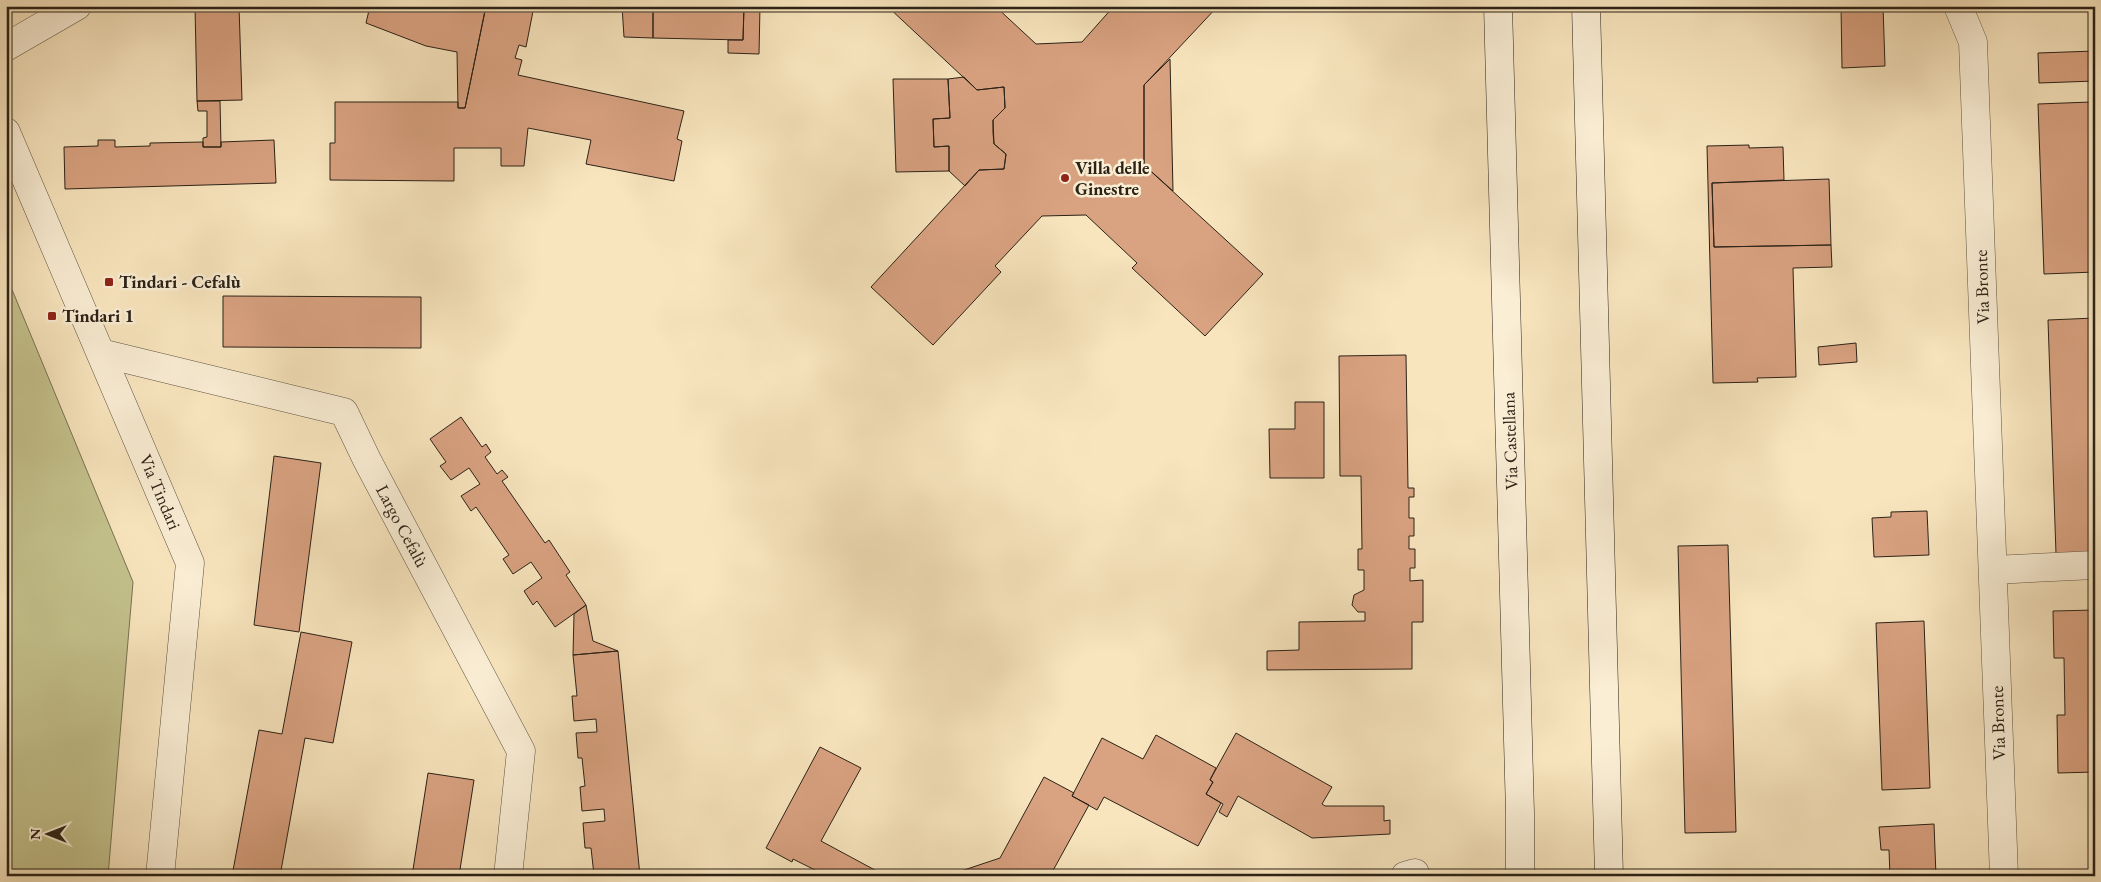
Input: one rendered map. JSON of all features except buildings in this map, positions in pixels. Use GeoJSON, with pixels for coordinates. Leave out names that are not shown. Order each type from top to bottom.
{"type":"FeatureCollection","features":[{"type":"Feature","properties":{"kind":"street"},"geometry":{"type":"LineString","coordinates":[[6,47],[77,6]]}},
{"type":"Feature","properties":{"kind":"street","name":"Via Castellana"},"geometry":{"type":"LineString","coordinates":[[1498,6],[1520,813],[1520,876]]}},
{"type":"Feature","properties":{"kind":"street"},"geometry":{"type":"LineString","coordinates":[[1586,6],[1609,876]]}},
{"type":"Feature","properties":{"kind":"street","name":"Via Bronte"},"geometry":{"type":"LineString","coordinates":[[1958,6],[1974,42],[2004,876]]}},
{"type":"Feature","properties":{"kind":"street","name":"Via Tindari"},"geometry":{"type":"LineString","coordinates":[[6,132],[190,563],[160,876]]}},
{"type":"Feature","properties":{"kind":"street","name":"Largo Cefalù"},"geometry":{"type":"LineString","coordinates":[[101,353],[344,412],[367,460],[521,751],[508,876]]}},
{"type":"Feature","properties":{"kind":"street"},"geometry":{"type":"LineString","coordinates":[[1992,570],[2095,565]]}},
{"type":"Feature","properties":{"kind":"shaded area"},"geometry":{"type":"Polygon","coordinates":[[[6,275],[133,582],[108,876],[6,876],[6,275]]]}},
{"type":"Feature","properties":{"kind":"place","name":"Villa delle Ginestre"},"geometry":{"type":"Point","coordinates":[1065,178]}},
{"type":"Feature","properties":{"kind":"place","name":"Tindari - Cefalù"},"geometry":{"type":"Point","coordinates":[109,282]}},
{"type":"Feature","properties":{"kind":"place","name":"Tindari 1"},"geometry":{"type":"Point","coordinates":[52,316]}}]}
